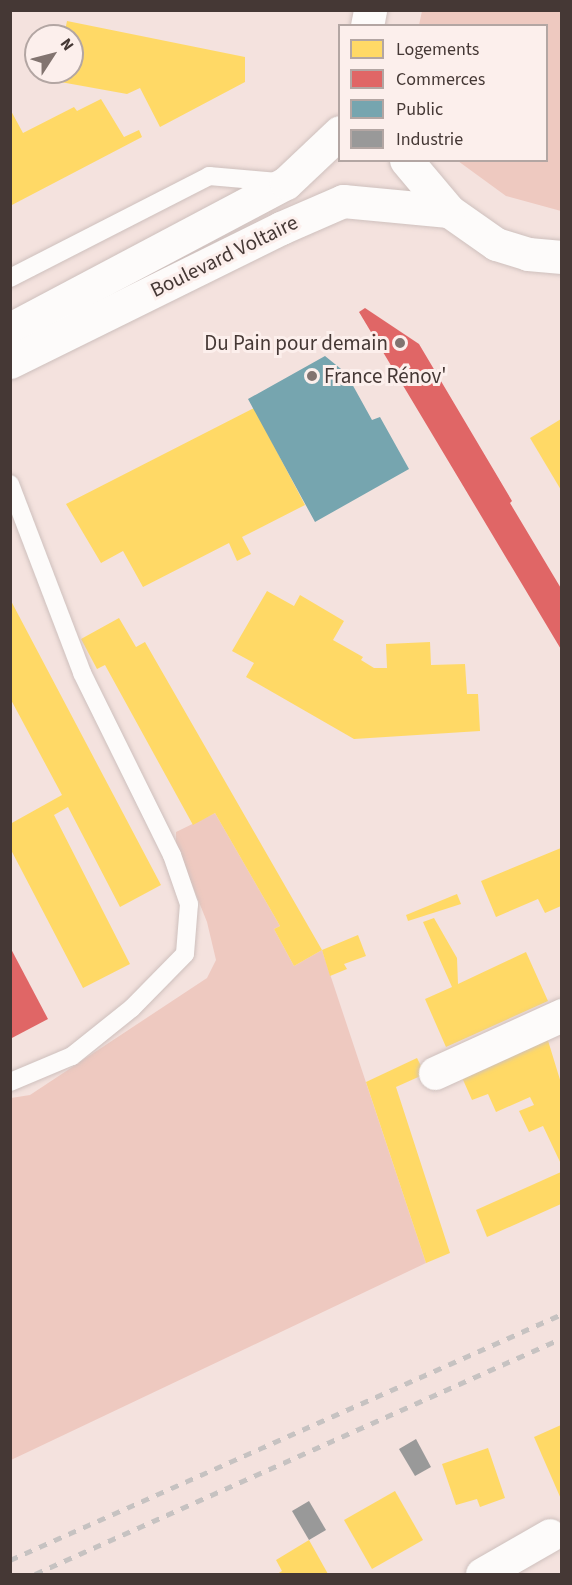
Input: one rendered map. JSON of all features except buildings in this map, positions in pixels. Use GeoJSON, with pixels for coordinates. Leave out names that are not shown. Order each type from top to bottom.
{"type":"FeatureCollection","features":[{"type":"Feature","properties":{"kind":"street","name":"Boulevard Voltaire"},"geometry":{"type":"LineString","coordinates":[[10,329],[286,183],[338,133]]}},
{"type":"Feature","properties":{"kind":"street"},"geometry":{"type":"LineString","coordinates":[[408,162],[449,211],[496,244],[528,254],[561,257]]}},
{"type":"Feature","properties":{"kind":"street","name":"Boulevard Voltaire"},"geometry":{"type":"LineString","coordinates":[[10,362],[281,228],[343,201],[449,211]]}},
{"type":"Feature","properties":{"kind":"street"},"geometry":{"type":"LineString","coordinates":[[435,1073],[561,1015]]}},
{"type":"Feature","properties":{"kind":"street"},"geometry":{"type":"LineString","coordinates":[[482,1575],[550,1535]]}},
{"type":"Feature","properties":{"kind":"lane","name":"Boulevard Voltaire"},"geometry":{"type":"LineString","coordinates":[[10,278],[210,176],[286,183]]}},
{"type":"Feature","properties":{"kind":"lane"},"geometry":{"type":"LineString","coordinates":[[10,484],[82,673],[172,855],[189,904],[185,954],[132,1008],[72,1056],[22,1080],[10,1082]]}},
{"type":"Feature","properties":{"kind":"shaded area"},"geometry":{"type":"Polygon","coordinates":[[[422,11],[561,11],[561,211],[506,196],[459,162],[548,162],[548,24],[419,24],[422,11]]]}},
{"type":"Feature","properties":{"kind":"shaded area"},"geometry":{"type":"Polygon","coordinates":[[[215,813],[280,926],[274,929],[294,966],[322,950],[426,1263],[11,1460],[11,1098],[30,1095],[207,978],[216,960],[207,922],[176,845],[176,832],[215,813]]]}},
{"type":"Feature","properties":{"kind":"railway"},"geometry":{"type":"LineString","coordinates":[[10,1560],[562,1314]]}},
{"type":"Feature","properties":{"kind":"railway"},"geometry":{"type":"LineString","coordinates":[[35,1574],[562,1338]]}},
{"type":"Feature","properties":{"kind":"place","name":"Du Pain pour demain"},"geometry":{"type":"Point","coordinates":[400,343]}},
{"type":"Feature","properties":{"kind":"place","name":"France Rénov'"},"geometry":{"type":"Point","coordinates":[312,376]}}]}
